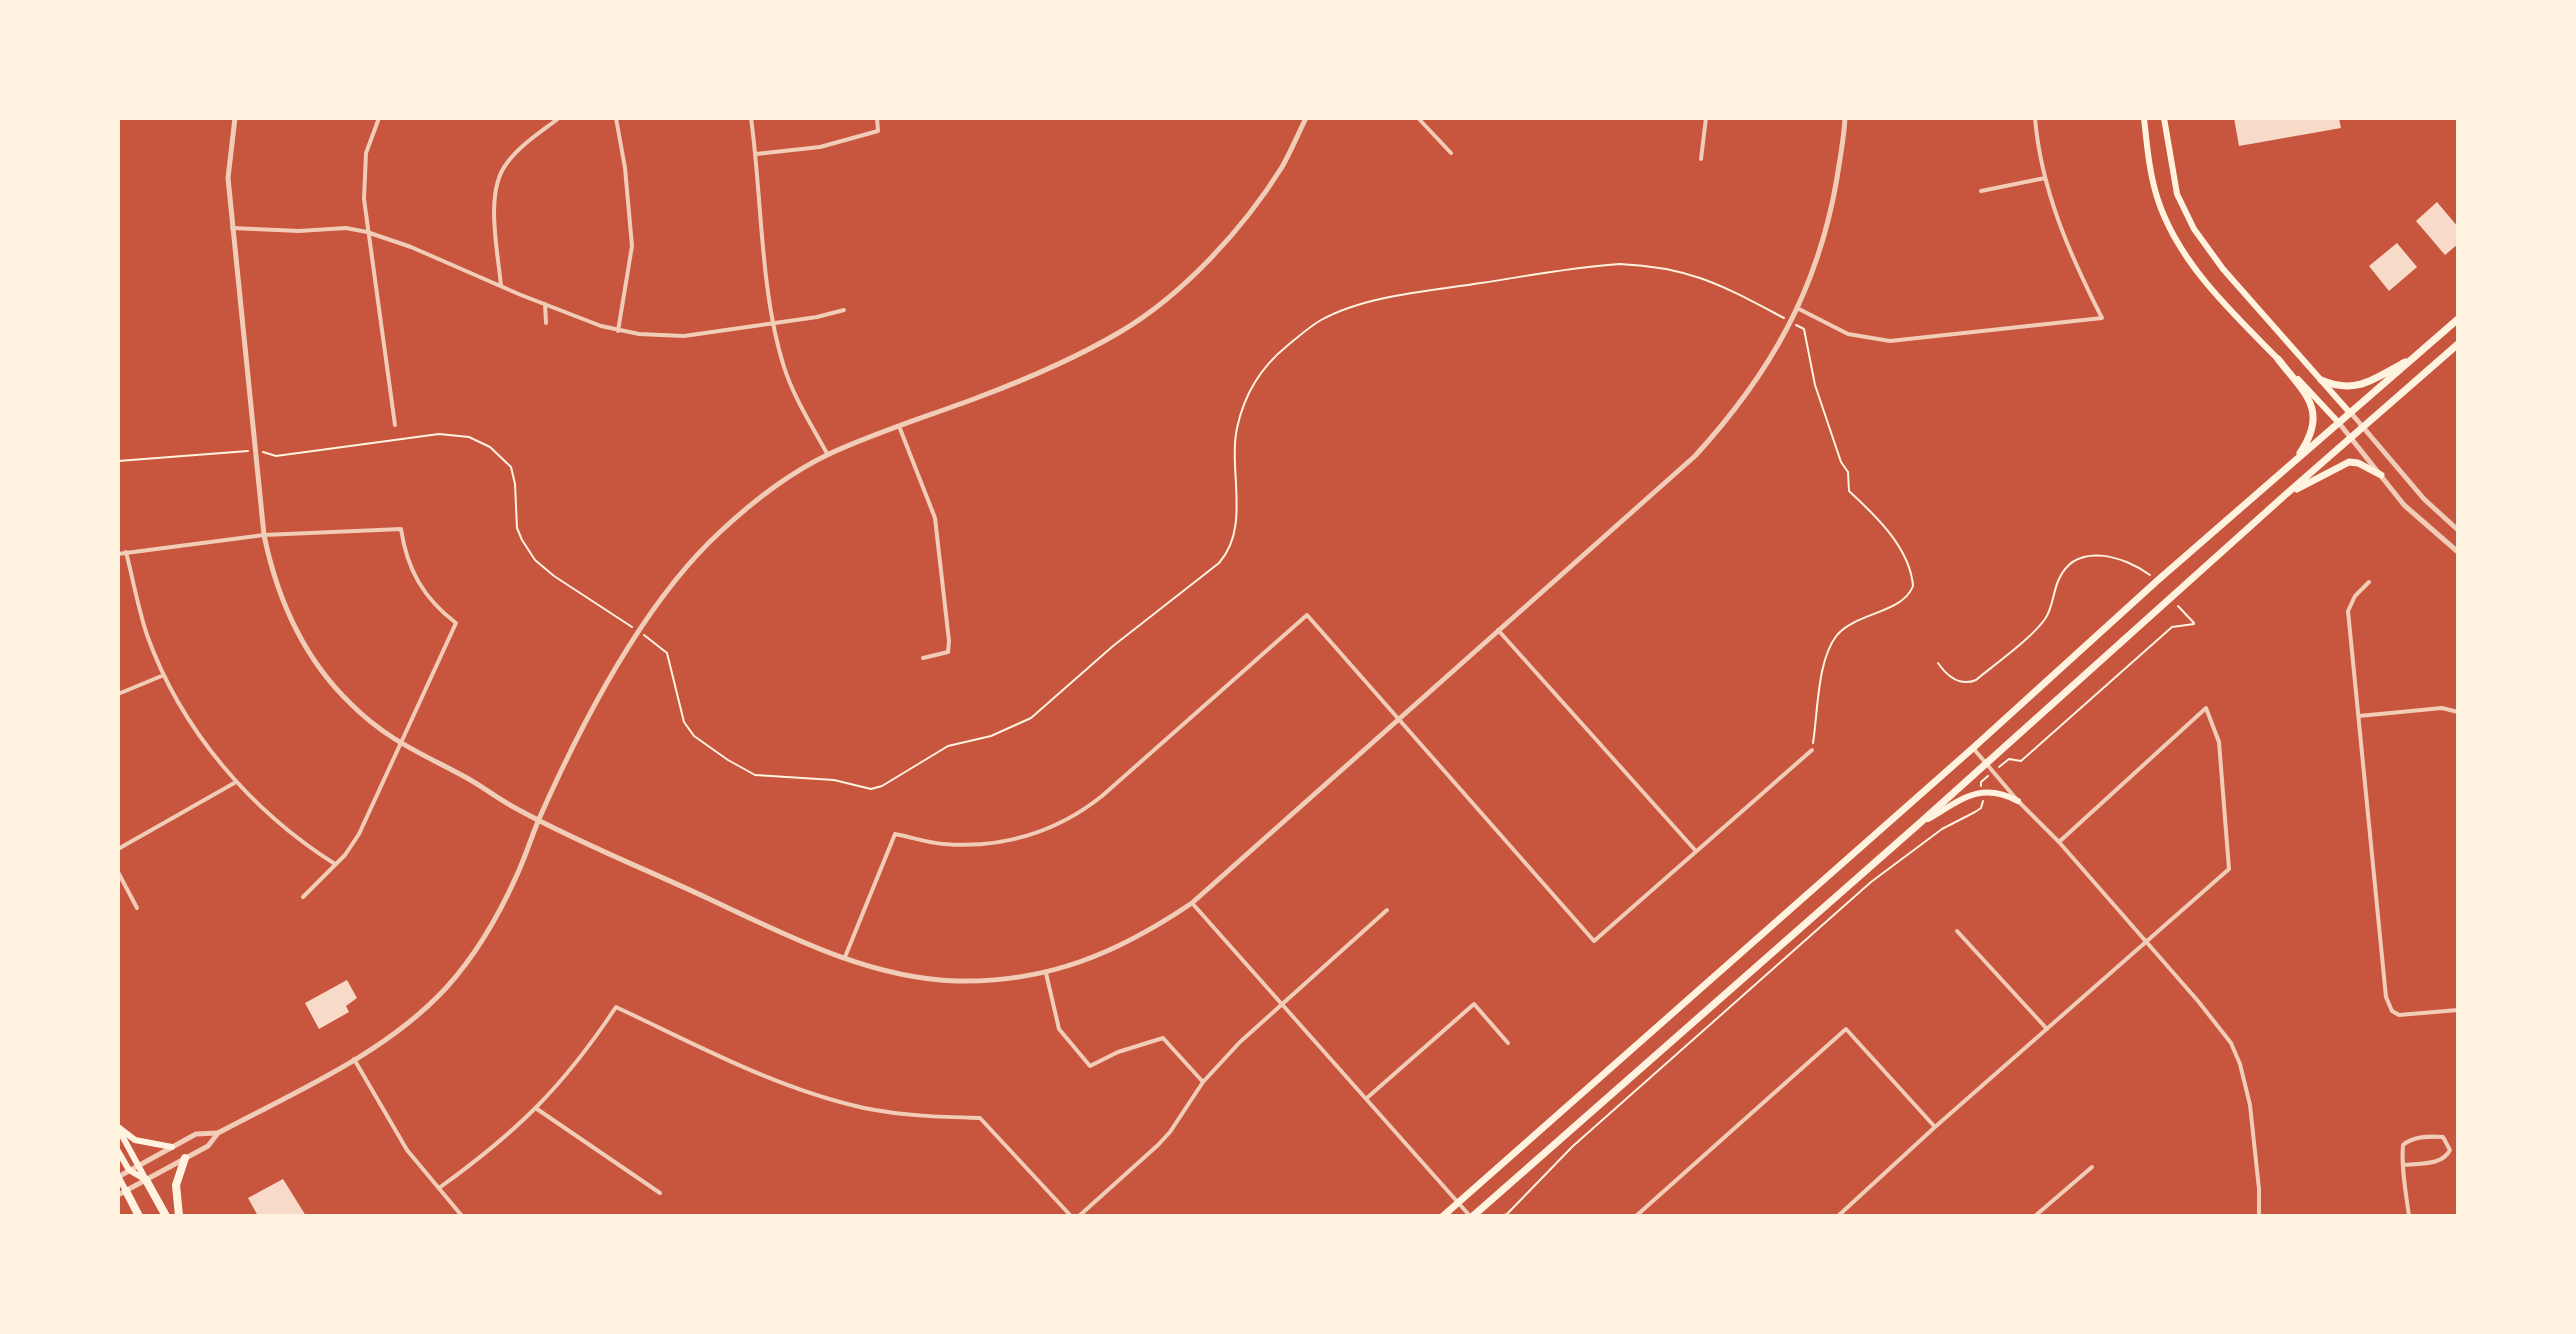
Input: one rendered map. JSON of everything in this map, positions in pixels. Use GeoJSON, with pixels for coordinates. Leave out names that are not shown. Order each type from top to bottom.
{"type":"FeatureCollection","features":[{"type":"Feature","properties":{"kind":"highway"},"geometry":{"type":"LineString","coordinates":[[179,1216],[176,1185],[185,1158]]}},
{"type":"Feature","properties":{"kind":"highway"},"geometry":{"type":"LineString","coordinates":[[146,1180],[166,1216]]}},
{"type":"Feature","properties":{"kind":"highway"},"geometry":{"type":"LineString","coordinates":[[122,1193],[139,1216]]}},
{"type":"Feature","properties":{"kind":"main road"},"geometry":{"type":"LineString","coordinates":[[2144,118],[2152,177],[2174,237],[2208,284],[2339,423]]}},
{"type":"Feature","properties":{"kind":"main road"},"geometry":{"type":"LineString","coordinates":[[2164,118],[2177,194],[2194,229],[2223,269],[2350,413]]}},
{"type":"Feature","properties":{"kind":"main road"},"geometry":{"type":"LineString","coordinates":[[1443,1216],[1973,748],[2158,580],[2458,319]]}},
{"type":"Feature","properties":{"kind":"main road"},"geometry":{"type":"LineString","coordinates":[[1471,1216],[1987,764],[2458,344]]}},
{"type":"Feature","properties":{"kind":"main road"},"geometry":{"type":"LineString","coordinates":[[2321,380],[2337,387],[2358,386],[2417,356]]}},
{"type":"Feature","properties":{"kind":"main road"},"geometry":{"type":"LineString","coordinates":[[2278,359],[2312,406],[2315,419],[2314,429],[2293,463]]}},
{"type":"Feature","properties":{"kind":"main road"},"geometry":{"type":"LineString","coordinates":[[2284,496],[2349,462],[2358,463],[2381,475]]}},
{"type":"Feature","properties":{"kind":"main road"},"geometry":{"type":"LineString","coordinates":[[1921,822],[1982,791],[2001,792],[2018,801]]}},
{"type":"Feature","properties":{"kind":"main road"},"geometry":{"type":"LineString","coordinates":[[118,1128],[135,1140],[172,1147]]}},
{"type":"Feature","properties":{"kind":"main road"},"geometry":{"type":"LineString","coordinates":[[118,1128],[146,1180]]}},
{"type":"Feature","properties":{"kind":"main road"},"geometry":{"type":"LineString","coordinates":[[118,1151],[129,1170],[146,1180]]}},
{"type":"Feature","properties":{"kind":"main road"},"geometry":{"type":"LineString","coordinates":[[118,1176],[122,1193]]}},
{"type":"Feature","properties":{"kind":"street"},"geometry":{"type":"LineString","coordinates":[[235,118],[228,178],[264,535],[288,615],[314,660],[348,702],[401,744],[467,778],[519,811],[806,944],[897,974],[925,979],[988,980],[1046,973],[1073,965],[1130,942],[1192,903],[1695,456],[1735,411],[1758,379],[1799,309],[1827,225],[1845,118]]}},
{"type":"Feature","properties":{"kind":"street"},"geometry":{"type":"LineString","coordinates":[[379,118],[368,144],[363,175],[367,232],[395,425]]}},
{"type":"Feature","properties":{"kind":"street"},"geometry":{"type":"LineString","coordinates":[[501,286],[494,192],[505,165],[515,153],[559,118]]}},
{"type":"Feature","properties":{"kind":"street"},"geometry":{"type":"LineString","coordinates":[[616,118],[625,168],[632,246],[618,331]]}},
{"type":"Feature","properties":{"kind":"street"},"geometry":{"type":"LineString","coordinates":[[751,118],[774,322],[785,371],[828,455]]}},
{"type":"Feature","properties":{"kind":"street"},"geometry":{"type":"LineString","coordinates":[[756,154],[820,147],[852,139],[878,131],[877,118]]}},
{"type":"Feature","properties":{"kind":"street"},"geometry":{"type":"LineString","coordinates":[[122,1193],[208,1146],[218,1133],[354,1059],[425,1008],[463,968],[480,946],[517,876],[539,820],[611,675],[688,563],[719,532],[781,483],[828,455],[1029,376],[1081,353],[1138,321],[1214,254],[1265,193],[1306,118]]}},
{"type":"Feature","properties":{"kind":"street"},"geometry":{"type":"LineString","coordinates":[[1418,118],[1451,153]]}},
{"type":"Feature","properties":{"kind":"street"},"geometry":{"type":"LineString","coordinates":[[1701,159],[1706,118]]}},
{"type":"Feature","properties":{"kind":"street"},"geometry":{"type":"LineString","coordinates":[[1799,309],[1848,334],[1890,341],[2102,318],[2074,263],[2045,178],[2035,118]]}},
{"type":"Feature","properties":{"kind":"street"},"geometry":{"type":"LineString","coordinates":[[1981,191],[2045,178]]}},
{"type":"Feature","properties":{"kind":"street"},"geometry":{"type":"LineString","coordinates":[[232,228],[299,231],[346,228],[367,232],[618,331],[684,336],[817,317],[844,310]]}},
{"type":"Feature","properties":{"kind":"street"},"geometry":{"type":"LineString","coordinates":[[545,304],[546,323]]}},
{"type":"Feature","properties":{"kind":"street"},"geometry":{"type":"LineString","coordinates":[[2350,413],[2424,499],[2458,530]]}},
{"type":"Feature","properties":{"kind":"street"},"geometry":{"type":"LineString","coordinates":[[2339,423],[2404,505],[2458,552]]}},
{"type":"Feature","properties":{"kind":"street"},"geometry":{"type":"LineString","coordinates":[[899,426],[935,518],[949,641],[948,652],[923,658]]}},
{"type":"Feature","properties":{"kind":"street"},"geometry":{"type":"LineString","coordinates":[[118,554],[264,535],[401,529],[404,552],[412,573],[426,596],[456,623],[359,834],[345,855],[303,897]]}},
{"type":"Feature","properties":{"kind":"street"},"geometry":{"type":"LineString","coordinates":[[126,552],[147,634],[164,675],[199,734],[236,782],[289,832],[335,864]]}},
{"type":"Feature","properties":{"kind":"street"},"geometry":{"type":"LineString","coordinates":[[2369,582],[2355,596],[2348,611],[2388,1003],[2392,1011],[2405,1015],[2458,1010]]}},
{"type":"Feature","properties":{"kind":"street"},"geometry":{"type":"LineString","coordinates":[[845,957],[895,834],[941,844],[964,845],[1015,839],[1066,821],[1102,796],[1307,615],[1594,941],[1812,750]]}},
{"type":"Feature","properties":{"kind":"street"},"geometry":{"type":"LineString","coordinates":[[1498,630],[1695,850]]}},
{"type":"Feature","properties":{"kind":"street"},"geometry":{"type":"LineString","coordinates":[[118,694],[164,675]]}},
{"type":"Feature","properties":{"kind":"street"},"geometry":{"type":"LineString","coordinates":[[1838,1216],[2229,869],[2219,742],[2206,708],[2059,842]]}},
{"type":"Feature","properties":{"kind":"street"},"geometry":{"type":"LineString","coordinates":[[2359,716],[2433,709],[2458,712]]}},
{"type":"Feature","properties":{"kind":"street"},"geometry":{"type":"LineString","coordinates":[[1973,748],[2018,801],[2059,842],[2231,1043],[2240,1064],[2250,1105],[2259,1216]]}},
{"type":"Feature","properties":{"kind":"street"},"geometry":{"type":"LineString","coordinates":[[118,849],[236,782]]}},
{"type":"Feature","properties":{"kind":"street"},"geometry":{"type":"LineString","coordinates":[[118,872],[137,908]]}},
{"type":"Feature","properties":{"kind":"street"},"geometry":{"type":"LineString","coordinates":[[1192,903],[1471,1216]]}},
{"type":"Feature","properties":{"kind":"street"},"geometry":{"type":"LineString","coordinates":[[1079,1216],[1158,1145],[1203,1082],[1240,1042],[1387,910]]}},
{"type":"Feature","properties":{"kind":"street"},"geometry":{"type":"LineString","coordinates":[[1957,931],[2047,1029]]}},
{"type":"Feature","properties":{"kind":"street"},"geometry":{"type":"LineString","coordinates":[[1046,973],[1059,1029],[1090,1066],[1118,1052],[1163,1038],[1203,1082]]}},
{"type":"Feature","properties":{"kind":"street"},"geometry":{"type":"LineString","coordinates":[[1367,1098],[1474,1004],[1508,1043]]}},
{"type":"Feature","properties":{"kind":"street"},"geometry":{"type":"LineString","coordinates":[[439,1188],[482,1157],[537,1109],[587,1051],[616,1007],[759,1073],[817,1096],[897,1114],[980,1118],[1071,1216]]}},
{"type":"Feature","properties":{"kind":"street"},"geometry":{"type":"LineString","coordinates":[[1636,1216],[1846,1029],[1935,1127]]}},
{"type":"Feature","properties":{"kind":"street"},"geometry":{"type":"LineString","coordinates":[[354,1059],[407,1150],[462,1216]]}},
{"type":"Feature","properties":{"kind":"street"},"geometry":{"type":"LineString","coordinates":[[537,1109],[660,1193]]}},
{"type":"Feature","properties":{"kind":"street"},"geometry":{"type":"LineString","coordinates":[[118,1176],[196,1134],[218,1133]]}},
{"type":"Feature","properties":{"kind":"street"},"geometry":{"type":"LineString","coordinates":[[2403,1165],[2440,1161],[2446,1158],[2450,1150],[2448,1144],[2443,1137],[2410,1139],[2403,1145],[2403,1165],[2409,1216]]}},
{"type":"Feature","properties":{"kind":"street"},"geometry":{"type":"LineString","coordinates":[[2035,1216],[2092,1167]]}},
{"type":"Feature","properties":{"kind":"path"},"geometry":{"type":"LineString","coordinates":[[118,461],[256,451],[276,456],[439,434],[456,434],[480,442],[511,467],[517,528],[535,560],[667,653],[684,722],[694,736],[755,775],[834,780],[871,789],[882,786],[948,746],[1004,732],[1031,718],[1113,646],[1219,563],[1229,551],[1235,532],[1235,441],[1249,393],[1276,355],[1323,319],[1405,295],[1620,264],[1656,265],[1683,271],[1727,288],[1804,329],[1815,385],[1841,462],[1849,475],[1849,491],[1887,529],[1912,574],[1913,586],[1901,603],[1860,618],[1836,637],[1825,657],[1812,750]]}},
{"type":"Feature","properties":{"kind":"path"},"geometry":{"type":"LineString","coordinates":[[1938,663],[1956,681],[1965,683],[1976,680],[2044,622],[2061,575],[2072,561],[2084,556],[2116,557],[2151,575]]}},
{"type":"Feature","properties":{"kind":"path"},"geometry":{"type":"LineString","coordinates":[[1502,1216],[1573,1146],[1871,882],[1942,829],[1981,808],[1981,782],[2009,759],[2021,761],[2172,627],[2194,624],[2178,606]]}},
{"type":"Feature","properties":{"kind":"building"},"geometry":{"type":"Polygon","coordinates":[[[2234,118],[2339,118],[2341,128],[2239,146],[2234,118]]]}},
{"type":"Feature","properties":{"kind":"building"},"geometry":{"type":"Polygon","coordinates":[[[2437,202],[2458,227],[2458,244],[2445,255],[2416,221],[2437,202]]]}},
{"type":"Feature","properties":{"kind":"building"},"geometry":{"type":"Polygon","coordinates":[[[2397,243],[2417,267],[2389,291],[2369,266],[2397,243]]]}},
{"type":"Feature","properties":{"kind":"building"},"geometry":{"type":"Polygon","coordinates":[[[347,980],[357,998],[346,1006],[349,1012],[319,1029],[305,1003],[347,980]]]}},
{"type":"Feature","properties":{"kind":"building"},"geometry":{"type":"Polygon","coordinates":[[[283,1179],[306,1216],[258,1216],[248,1198],[283,1179]]]}}]}
